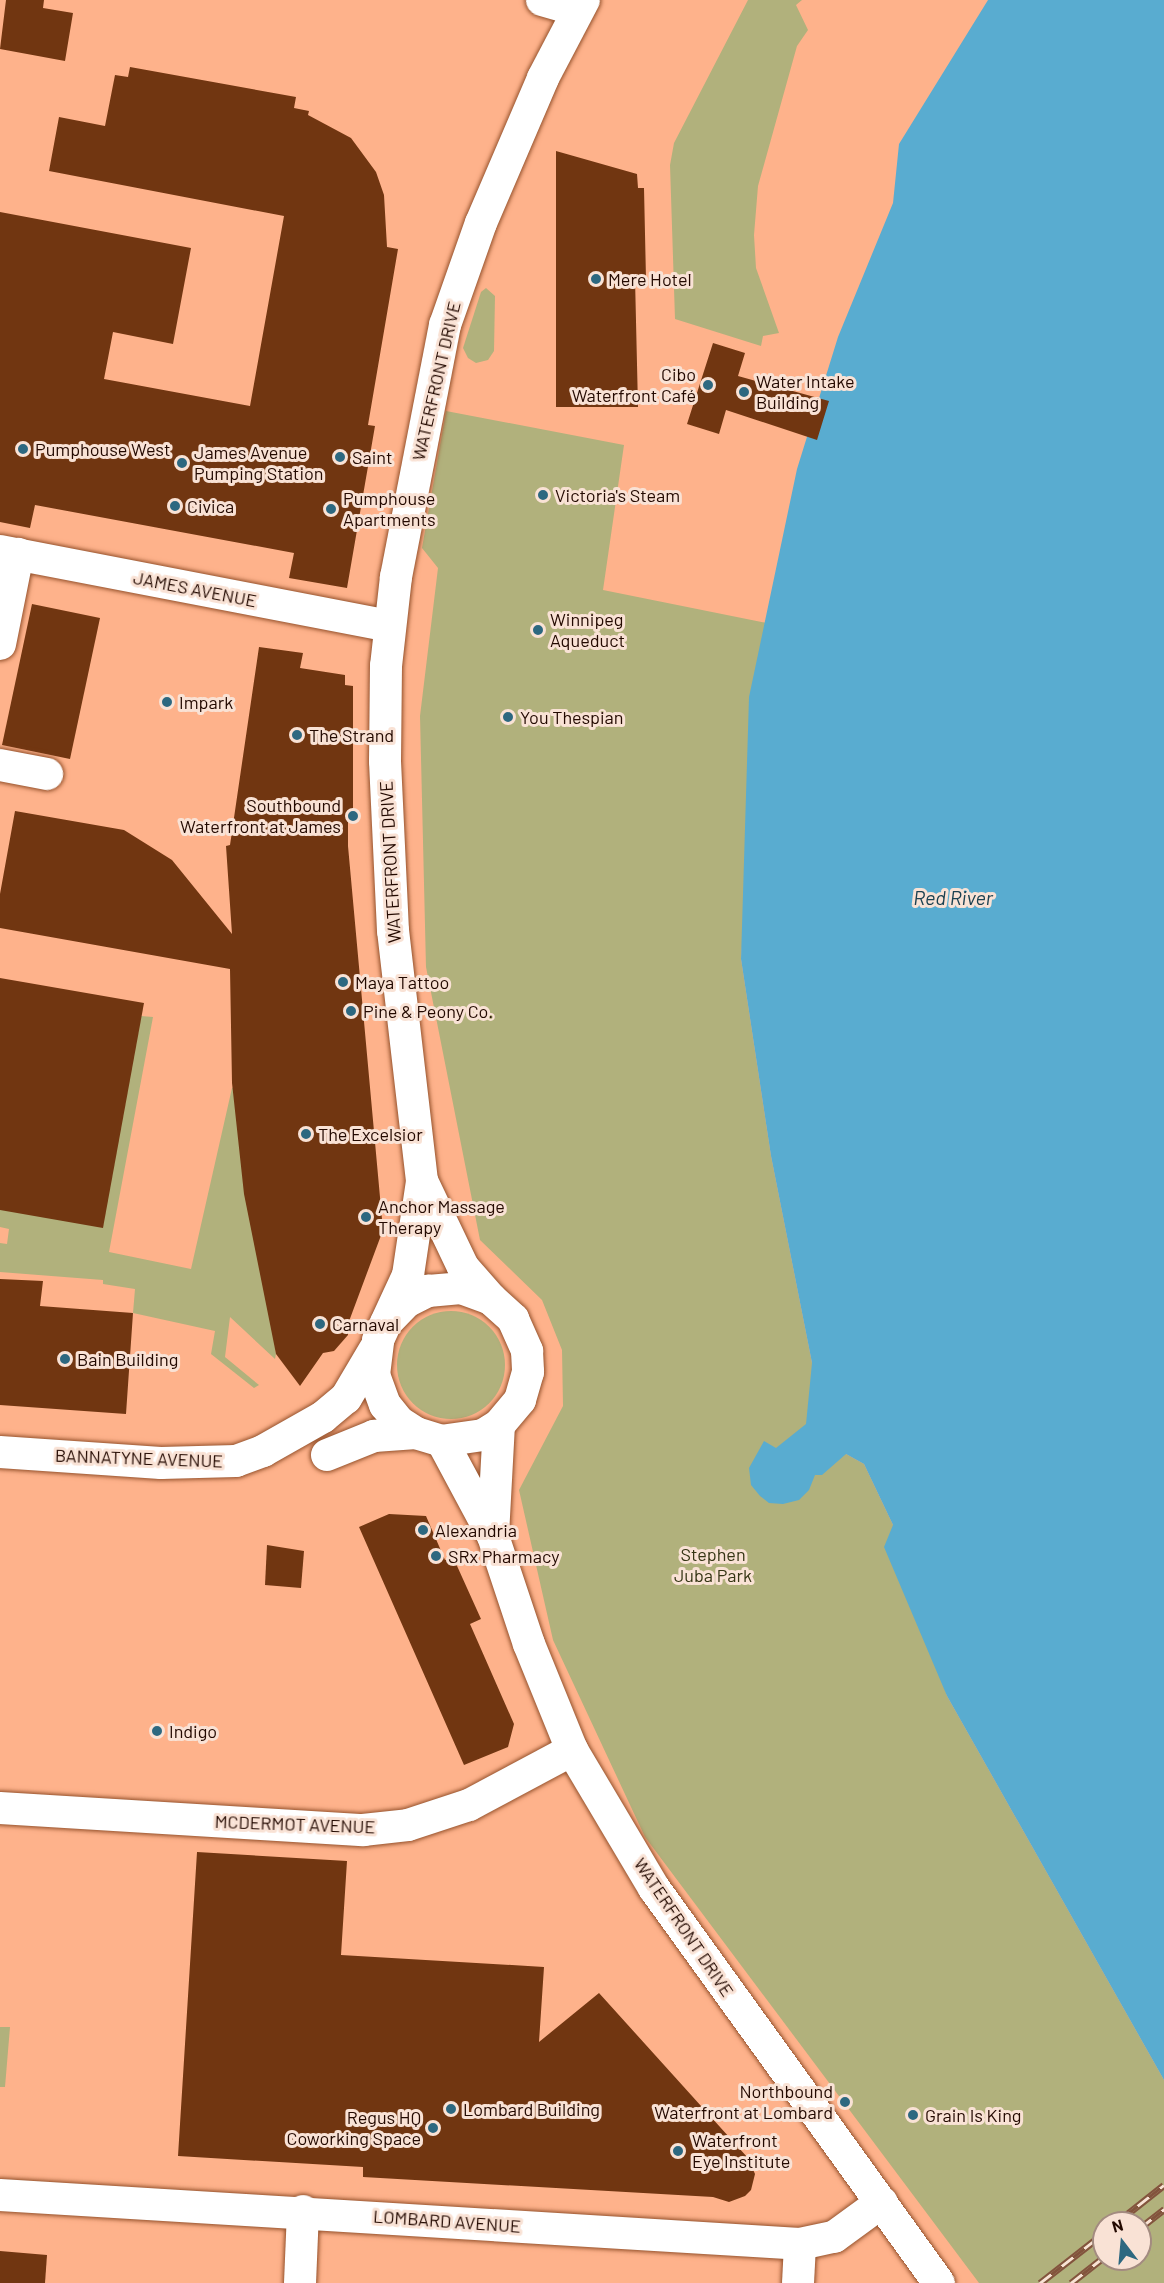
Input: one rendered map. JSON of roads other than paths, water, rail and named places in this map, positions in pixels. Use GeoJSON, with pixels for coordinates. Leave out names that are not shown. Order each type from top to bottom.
{"type":"FeatureCollection","features":[{"type":"Feature","properties":{"kind":"street"},"geometry":{"type":"LineString","coordinates":[[542,0],[581,5]]}},
{"type":"Feature","properties":{"kind":"street","name":"WATERFRONT DRIVE"},"geometry":{"type":"LineString","coordinates":[[581,5],[543,78],[481,223],[446,325],[433,377],[389,626],[385,761],[388,849],[393,931],[422,1181],[408,1275],[381,1336],[374,1375],[380,1395],[390,1413],[429,1437],[493,1536],[528,1644],[572,1750],[654,1888],[939,2283]]}},
{"type":"Feature","properties":{"kind":"street"},"geometry":{"type":"LineString","coordinates":[[0,644],[9,552]]}},
{"type":"Feature","properties":{"kind":"street","name":"JAMES AVENUE"},"geometry":{"type":"LineString","coordinates":[[9,552],[389,626]]}},
{"type":"Feature","properties":{"kind":"street"},"geometry":{"type":"LineString","coordinates":[[0,765],[47,774]]}},
{"type":"Feature","properties":{"kind":"street","name":"WATERFRONT DRIVE"},"geometry":{"type":"LineString","coordinates":[[422,1181],[463,1267],[518,1328],[528,1361],[520,1400],[500,1425],[469,1439],[429,1437]]}},
{"type":"Feature","properties":{"kind":"street","name":"WATERFRONT DRIVE"},"geometry":{"type":"LineString","coordinates":[[381,1336],[406,1302],[428,1291],[461,1288],[491,1299]]}},
{"type":"Feature","properties":{"kind":"street","name":"BANNATYNE AVENUE"},"geometry":{"type":"LineString","coordinates":[[0,1452],[161,1463],[236,1461],[263,1451],[323,1417],[346,1398],[381,1336]]}},
{"type":"Feature","properties":{"kind":"street","name":"WATERFRONT DRIVE"},"geometry":{"type":"LineString","coordinates":[[493,1536],[500,1425]]}},
{"type":"Feature","properties":{"kind":"street"},"geometry":{"type":"LineString","coordinates":[[327,1455],[374,1436],[429,1437]]}},
{"type":"Feature","properties":{"kind":"street","name":"MCDERMOT AVENUE"},"geometry":{"type":"LineString","coordinates":[[0,1808],[363,1830],[408,1826],[469,1805],[572,1750]]}},
{"type":"Feature","properties":{"kind":"street","name":"LOMBARD AVENUE"},"geometry":{"type":"LineString","coordinates":[[0,2195],[303,2211],[800,2244],[834,2236],[882,2202]]}},
{"type":"Feature","properties":{"kind":"street"},"geometry":{"type":"LineString","coordinates":[[300,2283],[303,2211]]}},
{"type":"Feature","properties":{"kind":"street"},"geometry":{"type":"LineString","coordinates":[[798,2283],[800,2244]]}},
{"type":"Feature","properties":{"kind":"water","name":"Red River"},"geometry":{"type":"Polygon","coordinates":[[[988,0],[1164,0],[1164,2080],[947,1696],[884,1547],[893,1525],[864,1464],[846,1454],[822,1475],[815,1475],[809,1490],[799,1500],[783,1504],[769,1503],[760,1496],[751,1485],[749,1468],[764,1441],[776,1448],[806,1424],[812,1363],[771,1156],[741,959],[749,697],[797,469],[838,337],[893,203],[899,144],[988,0]]]}},
{"type":"Feature","properties":{"kind":"railway"},"geometry":{"type":"LineString","coordinates":[[1131,2211],[1164,2185]]}},
{"type":"Feature","properties":{"kind":"railway"},"geometry":{"type":"LineString","coordinates":[[1152,2218],[1164,2209]]}},
{"type":"Feature","properties":{"kind":"railway"},"geometry":{"type":"LineString","coordinates":[[1040,2283],[1092,2242]]}},
{"type":"Feature","properties":{"kind":"railway"},"geometry":{"type":"LineString","coordinates":[[1071,2283],[1092,2266]]}},
{"type":"Feature","properties":{"kind":"place","name":"Mere Hotel"},"geometry":{"type":"Point","coordinates":[596,279]}},
{"type":"Feature","properties":{"kind":"place","name":"Cibo Waterfront Café"},"geometry":{"type":"Point","coordinates":[708,385]}},
{"type":"Feature","properties":{"kind":"place","name":"Water Intake Building"},"geometry":{"type":"Point","coordinates":[744,392]}},
{"type":"Feature","properties":{"kind":"place","name":"Pumphouse West"},"geometry":{"type":"Point","coordinates":[23,449]}},
{"type":"Feature","properties":{"kind":"place","name":"Saint"},"geometry":{"type":"Point","coordinates":[340,457]}},
{"type":"Feature","properties":{"kind":"place","name":"James Avenue Pumping Station"},"geometry":{"type":"Point","coordinates":[182,463]}},
{"type":"Feature","properties":{"kind":"place","name":"Victoria's Steam"},"geometry":{"type":"Point","coordinates":[543,495]}},
{"type":"Feature","properties":{"kind":"place","name":"Civica"},"geometry":{"type":"Point","coordinates":[175,506]}},
{"type":"Feature","properties":{"kind":"place","name":"Pumphouse Apartments"},"geometry":{"type":"Point","coordinates":[331,509]}},
{"type":"Feature","properties":{"kind":"place","name":"Winnipeg Aqueduct"},"geometry":{"type":"Point","coordinates":[538,630]}},
{"type":"Feature","properties":{"kind":"place","name":"Impark"},"geometry":{"type":"Point","coordinates":[167,702]}},
{"type":"Feature","properties":{"kind":"place","name":"You Thespian"},"geometry":{"type":"Point","coordinates":[508,717]}},
{"type":"Feature","properties":{"kind":"place","name":"The Strand"},"geometry":{"type":"Point","coordinates":[297,735]}},
{"type":"Feature","properties":{"kind":"place","name":"Southbound Waterfront at James"},"geometry":{"type":"Point","coordinates":[353,816]}},
{"type":"Feature","properties":{"kind":"place","name":"Maya Tattoo"},"geometry":{"type":"Point","coordinates":[343,982]}},
{"type":"Feature","properties":{"kind":"place","name":"Pine & Peony Co."},"geometry":{"type":"Point","coordinates":[351,1011]}},
{"type":"Feature","properties":{"kind":"place","name":"The Excelsior"},"geometry":{"type":"Point","coordinates":[306,1134]}},
{"type":"Feature","properties":{"kind":"place","name":"Anchor Massage Therapy"},"geometry":{"type":"Point","coordinates":[366,1217]}},
{"type":"Feature","properties":{"kind":"place","name":"Carnaval"},"geometry":{"type":"Point","coordinates":[320,1324]}},
{"type":"Feature","properties":{"kind":"place","name":"Bain Building"},"geometry":{"type":"Point","coordinates":[65,1359]}},
{"type":"Feature","properties":{"kind":"place","name":"Alexandria"},"geometry":{"type":"Point","coordinates":[423,1530]}},
{"type":"Feature","properties":{"kind":"place","name":"SRx Pharmacy"},"geometry":{"type":"Point","coordinates":[436,1556]}},
{"type":"Feature","properties":{"kind":"place","name":"Indigo"},"geometry":{"type":"Point","coordinates":[157,1731]}},
{"type":"Feature","properties":{"kind":"place","name":"Northbound Waterfront at Lombard"},"geometry":{"type":"Point","coordinates":[845,2102]}},
{"type":"Feature","properties":{"kind":"place","name":"Lombard Building"},"geometry":{"type":"Point","coordinates":[451,2109]}},
{"type":"Feature","properties":{"kind":"place","name":"Grain Is King"},"geometry":{"type":"Point","coordinates":[913,2115]}},
{"type":"Feature","properties":{"kind":"place","name":"Regus HQ Coworking Space"},"geometry":{"type":"Point","coordinates":[433,2128]}},
{"type":"Feature","properties":{"kind":"place","name":"Waterfront Eye Institute"},"geometry":{"type":"Point","coordinates":[678,2151]}},
{"type":"Feature","properties":{"kind":"park label","name":"Stephen Juba Park"},"geometry":{"type":"Point","coordinates":[713,1565]}}]}
